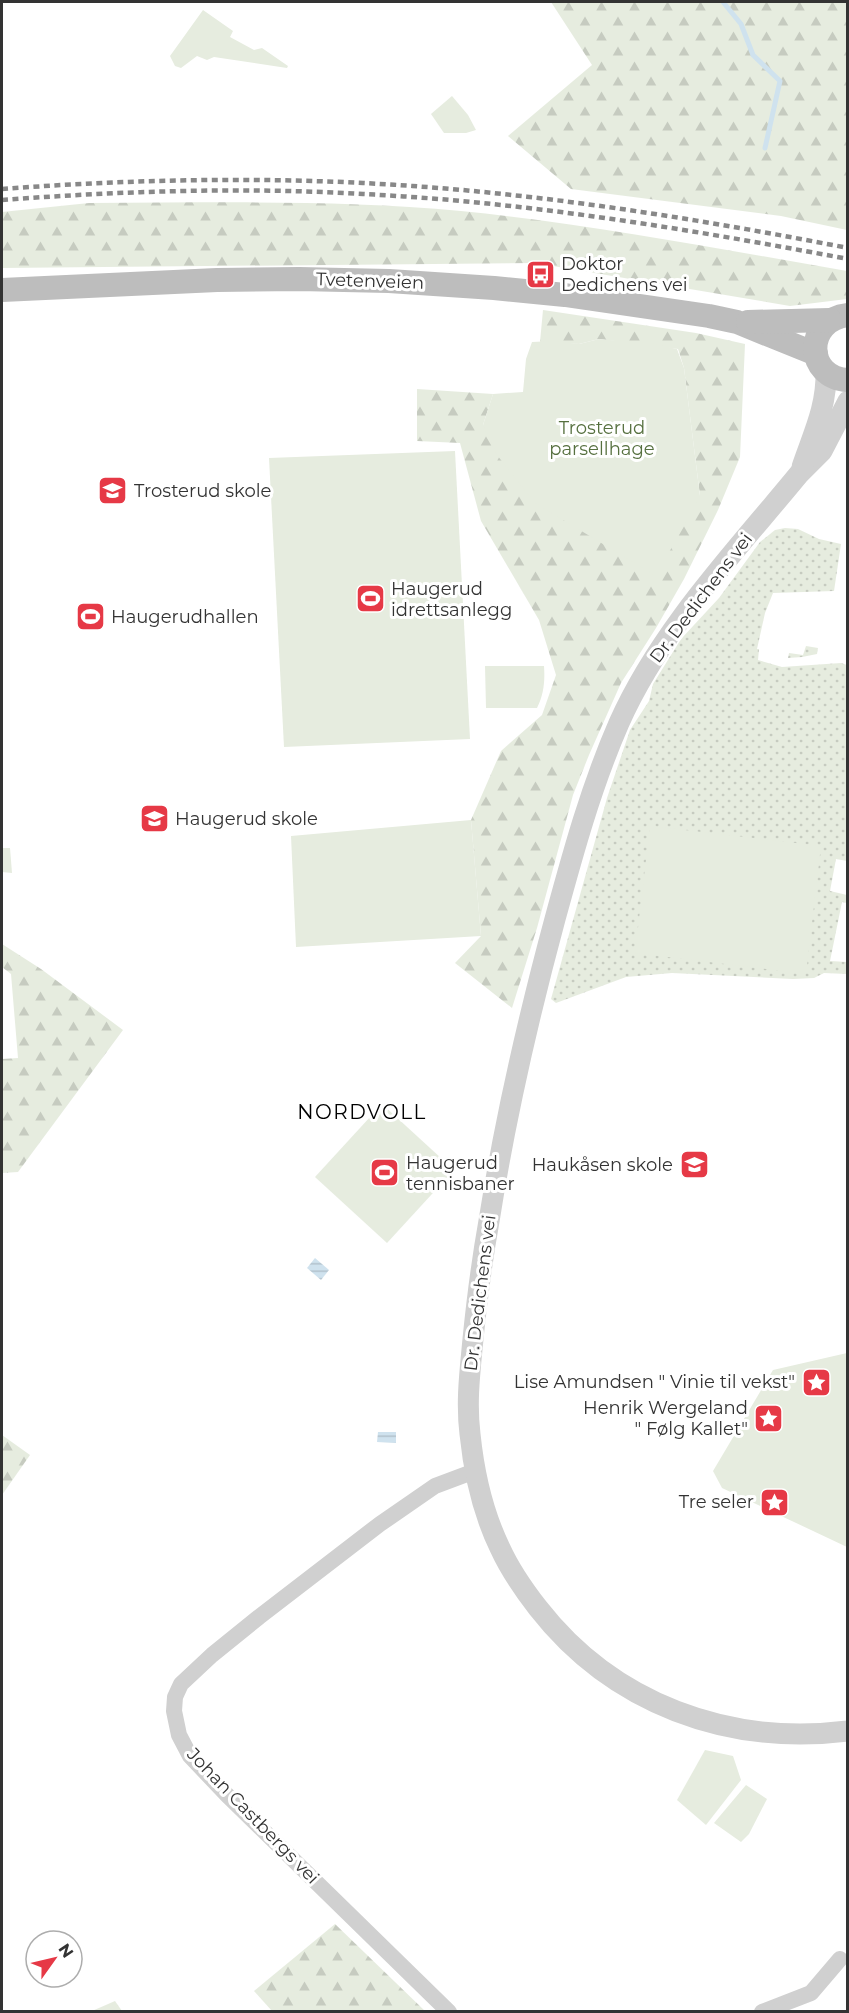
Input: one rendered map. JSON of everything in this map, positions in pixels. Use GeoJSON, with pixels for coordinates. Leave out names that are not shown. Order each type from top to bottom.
{"type":"FeatureCollection","features":[{"type":"Feature","properties":{"kind":"main road","name":"Tvetenveien"},"geometry":{"type":"LineString","coordinates":[[2,290],[217,280],[389,281],[565,295],[709,316],[783,331],[839,317]]}},
{"type":"Feature","properties":{"kind":"main road"},"geometry":{"type":"LineString","coordinates":[[830,368],[816,339],[819,332],[839,317]]}},
{"type":"Feature","properties":{"kind":"main road","name":"Tvetenveien"},"geometry":{"type":"LineString","coordinates":[[783,331],[830,368]]}},
{"type":"Feature","properties":{"kind":"street","name":"Dr. Dedichens vei"},"geometry":{"type":"LineString","coordinates":[[800,474],[821,417],[830,368]]}},
{"type":"Feature","properties":{"kind":"street","name":"Dr. Dedichens vei"},"geometry":{"type":"LineString","coordinates":[[848,401],[822,451],[800,474],[704,590],[656,655],[619,723],[580,824],[519,1063],[480,1274],[468,1410],[475,1471],[488,1520],[500,1549],[526,1593],[556,1630],[590,1661],[612,1678],[660,1705],[729,1728],[751,1732],[801,1735],[848,1731]]}},
{"type":"Feature","properties":{"kind":"street","name":"Johan Castbergs vei"},"geometry":{"type":"LineString","coordinates":[[449,2012],[190,1756],[179,1735],[174,1711],[175,1697],[181,1684],[259,1617],[380,1524],[435,1486],[475,1471]]}},
{"type":"Feature","properties":{"kind":"street"},"geometry":{"type":"LineString","coordinates":[[762,2012],[811,1993],[840,1959]]}},
{"type":"Feature","properties":{"kind":"green space"},"geometry":{"type":"Polygon","coordinates":[[[551,2],[847,2],[847,230],[781,216],[571,189],[508,136],[592,65],[551,2]]]}},
{"type":"Feature","properties":{"kind":"green space"},"geometry":{"type":"Polygon","coordinates":[[[203,10],[233,31],[230,37],[254,50],[262,48],[288,66],[287,68],[214,57],[207,60],[197,56],[181,68],[175,66],[170,56],[203,10]]]}},
{"type":"Feature","properties":{"kind":"green space"},"geometry":{"type":"Polygon","coordinates":[[[452,96],[468,115],[476,130],[466,133],[444,133],[431,114],[452,96]]]}},
{"type":"Feature","properties":{"kind":"green space"},"geometry":{"type":"Polygon","coordinates":[[[89,203],[322,203],[415,207],[510,216],[847,271],[847,299],[790,306],[535,263],[2,268],[2,212],[89,203]]]}},
{"type":"Feature","properties":{"kind":"green space"},"geometry":{"type":"Polygon","coordinates":[[[543,310],[696,333],[745,344],[740,457],[718,510],[684,579],[621,683],[589,755],[573,795],[537,928],[512,1008],[455,963],[481,936],[471,820],[501,751],[542,715],[556,675],[539,620],[481,521],[460,443],[417,441],[417,389],[493,394],[483,425],[700,496],[684,368],[678,349],[599,339],[579,344],[540,342],[543,310]]]}},
{"type":"Feature","properties":{"kind":"green space","name":"Trosterud parsellhage"},"geometry":{"type":"Polygon","coordinates":[[[599,339],[654,344],[677,349],[684,368],[700,496],[656,576],[535,503],[497,455],[483,425],[493,394],[523,392],[526,359],[532,342],[553,341],[579,344],[599,339]]]}},
{"type":"Feature","properties":{"kind":"green space","name":"Haugerud idrettsanlegg"},"geometry":{"type":"Polygon","coordinates":[[[455,451],[470,739],[284,747],[269,458],[455,451]]]}},
{"type":"Feature","properties":{"kind":"green space"},"geometry":{"type":"Polygon","coordinates":[[[798,529],[819,539],[841,544],[834,591],[773,593],[765,613],[757,649],[759,649],[758,660],[782,667],[841,663],[847,665],[847,861],[836,859],[830,891],[847,895],[847,903],[842,902],[830,961],[847,962],[847,974],[824,973],[814,978],[793,979],[672,973],[626,977],[556,1003],[551,999],[607,798],[630,730],[649,701],[653,684],[681,639],[719,598],[760,542],[775,530],[798,529]]]}},
{"type":"Feature","properties":{"kind":"green space"},"geometry":{"type":"Polygon","coordinates":[[[806,646],[818,648],[817,654],[788,658],[789,653],[803,655],[806,646]]]}},
{"type":"Feature","properties":{"kind":"green space"},"geometry":{"type":"Polygon","coordinates":[[[485,666],[544,666],[544,687],[537,708],[486,708],[485,666]]]}},
{"type":"Feature","properties":{"kind":"green space"},"geometry":{"type":"Polygon","coordinates":[[[471,820],[481,936],[296,947],[291,836],[471,820]]]}},
{"type":"Feature","properties":{"kind":"green space"},"geometry":{"type":"Polygon","coordinates":[[[650,826],[821,846],[806,974],[635,953],[650,826]]]}},
{"type":"Feature","properties":{"kind":"green space"},"geometry":{"type":"Polygon","coordinates":[[[2,848],[10,848],[12,873],[2,872],[2,848]]]}},
{"type":"Feature","properties":{"kind":"green space"},"geometry":{"type":"Polygon","coordinates":[[[2,944],[41,969],[123,1030],[18,1172],[2,1173],[2,1059],[18,1058],[11,974],[2,967],[2,944]]]}},
{"type":"Feature","properties":{"kind":"green space","name":"Haugerud tennisbaner"},"geometry":{"type":"Polygon","coordinates":[[[382,1104],[454,1170],[387,1243],[315,1177],[382,1104]]]}},
{"type":"Feature","properties":{"kind":"green space"},"geometry":{"type":"Polygon","coordinates":[[[848,1353],[847,1547],[722,1488],[713,1471],[773,1370],[848,1353]]]}},
{"type":"Feature","properties":{"kind":"green space"},"geometry":{"type":"Polygon","coordinates":[[[2,1435],[30,1455],[2,1495],[2,1435]]]}},
{"type":"Feature","properties":{"kind":"green space"},"geometry":{"type":"Polygon","coordinates":[[[705,1750],[733,1756],[741,1780],[706,1825],[677,1800],[705,1750]]]}},
{"type":"Feature","properties":{"kind":"green space"},"geometry":{"type":"Polygon","coordinates":[[[746,1785],[767,1799],[749,1834],[741,1842],[714,1823],[746,1785]]]}},
{"type":"Feature","properties":{"kind":"green space"},"geometry":{"type":"Polygon","coordinates":[[[335,1924],[425,2011],[272,2011],[254,1991],[335,1924]]]}},
{"type":"Feature","properties":{"kind":"green space"},"geometry":{"type":"Polygon","coordinates":[[[115,2001],[122,2011],[92,2011],[115,2001]]]}},
{"type":"Feature","properties":{"kind":"water"},"geometry":{"type":"Polygon","coordinates":[[[315,1258],[329,1270],[321,1280],[307,1268],[315,1258]]]}},
{"type":"Feature","properties":{"kind":"water"},"geometry":{"type":"Polygon","coordinates":[[[378,1432],[396,1432],[396,1443],[377,1442],[378,1432]]]}},
{"type":"Feature","properties":{"kind":"waterway"},"geometry":{"type":"LineString","coordinates":[[723,2],[741,24],[753,55],[780,81],[765,148]]}},
{"type":"Feature","properties":{"kind":"railway"},"geometry":{"type":"LineString","coordinates":[[2,189],[92,183],[228,180],[318,181],[424,187],[607,207],[848,248]]}},
{"type":"Feature","properties":{"kind":"railway"},"geometry":{"type":"LineString","coordinates":[[2,200],[137,192],[228,190],[424,198],[607,218],[848,259]]}},
{"type":"Feature","properties":{"kind":"place","name":"Doktor Dedichens vei"},"geometry":{"type":"Point","coordinates":[540,274]}},
{"type":"Feature","properties":{"kind":"place","name":"Trosterud skole"},"geometry":{"type":"Point","coordinates":[113,491]}},
{"type":"Feature","properties":{"kind":"place","name":"Haugerud idrettsanlegg"},"geometry":{"type":"Point","coordinates":[370,599]}},
{"type":"Feature","properties":{"kind":"place","name":"Haugerudhallen"},"geometry":{"type":"Point","coordinates":[90,617]}},
{"type":"Feature","properties":{"kind":"place","name":"Haugerud skole"},"geometry":{"type":"Point","coordinates":[154,819]}},
{"type":"Feature","properties":{"kind":"place","name":"Haukåsen skole"},"geometry":{"type":"Point","coordinates":[694,1165]}},
{"type":"Feature","properties":{"kind":"place","name":"Haugerud tennisbaner"},"geometry":{"type":"Point","coordinates":[385,1173]}},
{"type":"Feature","properties":{"kind":"place","name":"Lise Amundsen \" Vinie til vekst\""},"geometry":{"type":"Point","coordinates":[816,1382]}},
{"type":"Feature","properties":{"kind":"place","name":"Henrik Wergeland \" Følg Kallet\""},"geometry":{"type":"Point","coordinates":[769,1418]}},
{"type":"Feature","properties":{"kind":"place","name":"Tre seler"},"geometry":{"type":"Point","coordinates":[775,1502]}},
{"type":"Feature","properties":{"kind":"district","name":"NORDVOLL"},"geometry":{"type":"Point","coordinates":[362,1112]}}]}
